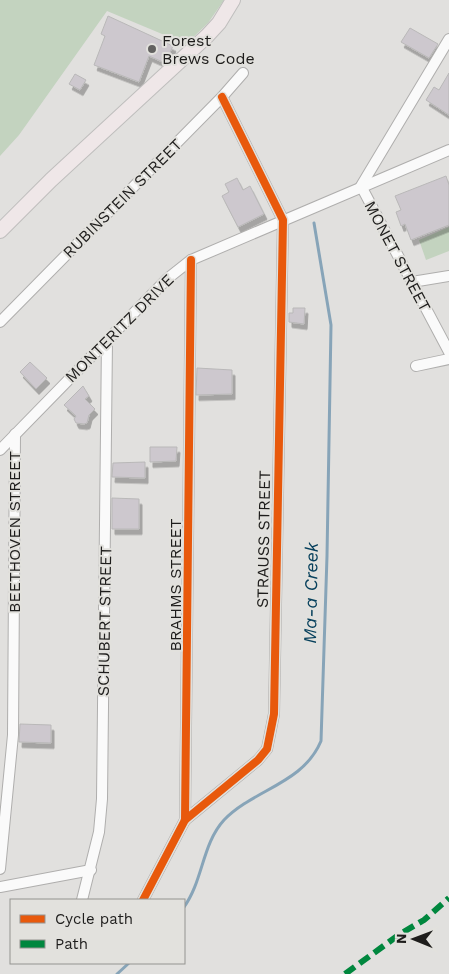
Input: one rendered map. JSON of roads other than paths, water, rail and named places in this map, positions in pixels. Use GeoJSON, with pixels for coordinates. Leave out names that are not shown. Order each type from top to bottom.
{"type":"FeatureCollection","features":[{"type":"Feature","properties":{"kind":"main road"},"geometry":{"type":"LineString","coordinates":[[0,230],[51,180],[207,36],[220,23],[233,0]]}},
{"type":"Feature","properties":{"kind":"street"},"geometry":{"type":"LineString","coordinates":[[360,186],[449,40]]}},
{"type":"Feature","properties":{"kind":"street","name":"RUBINSTEIN STREET"},"geometry":{"type":"LineString","coordinates":[[0,322],[222,97],[243,73]]}},
{"type":"Feature","properties":{"kind":"street"},"geometry":{"type":"LineString","coordinates":[[222,97],[283,220]]}},
{"type":"Feature","properties":{"kind":"street","name":"MONTERITZ DRIVE"},"geometry":{"type":"LineString","coordinates":[[0,450],[167,279],[191,260],[360,186],[449,150]]}},
{"type":"Feature","properties":{"kind":"street","name":"MONET STREET"},"geometry":{"type":"LineString","coordinates":[[360,186],[449,352]]}},
{"type":"Feature","properties":{"kind":"street","name":"STRAUSS STREET"},"geometry":{"type":"LineString","coordinates":[[185,820],[258,760],[267,749],[271,733],[274,714],[283,220]]}},
{"type":"Feature","properties":{"kind":"street","name":"BRAHMS STREET"},"geometry":{"type":"LineString","coordinates":[[144,899],[185,820],[191,260]]}},
{"type":"Feature","properties":{"kind":"street"},"geometry":{"type":"LineString","coordinates":[[412,282],[449,276]]}},
{"type":"Feature","properties":{"kind":"street","name":"SCHUBERT STREET"},"geometry":{"type":"LineString","coordinates":[[82,899],[99,832],[102,799],[107,340]]}},
{"type":"Feature","properties":{"kind":"street"},"geometry":{"type":"LineString","coordinates":[[416,366],[449,359]]}},
{"type":"Feature","properties":{"kind":"street","name":"BEETHOVEN STREET"},"geometry":{"type":"LineString","coordinates":[[0,869],[13,735],[14,434]]}},
{"type":"Feature","properties":{"kind":"street"},"geometry":{"type":"LineString","coordinates":[[0,886],[91,870]]}},
{"type":"Feature","properties":{"kind":"waterway","name":"Ma-a Creek"},"geometry":{"type":"LineString","coordinates":[[185,905],[195,886],[211,840],[224,820],[236,809],[290,777],[313,755],[321,741],[327,556],[331,325],[314,223]]}},
{"type":"Feature","properties":{"kind":"waterway","name":"Ma-a Creek"},"geometry":{"type":"LineString","coordinates":[[117,974],[128,964]]}},
{"type":"Feature","properties":{"kind":"place","name":"Forest Brews Code"},"geometry":{"type":"Point","coordinates":[152,49]}}]}
